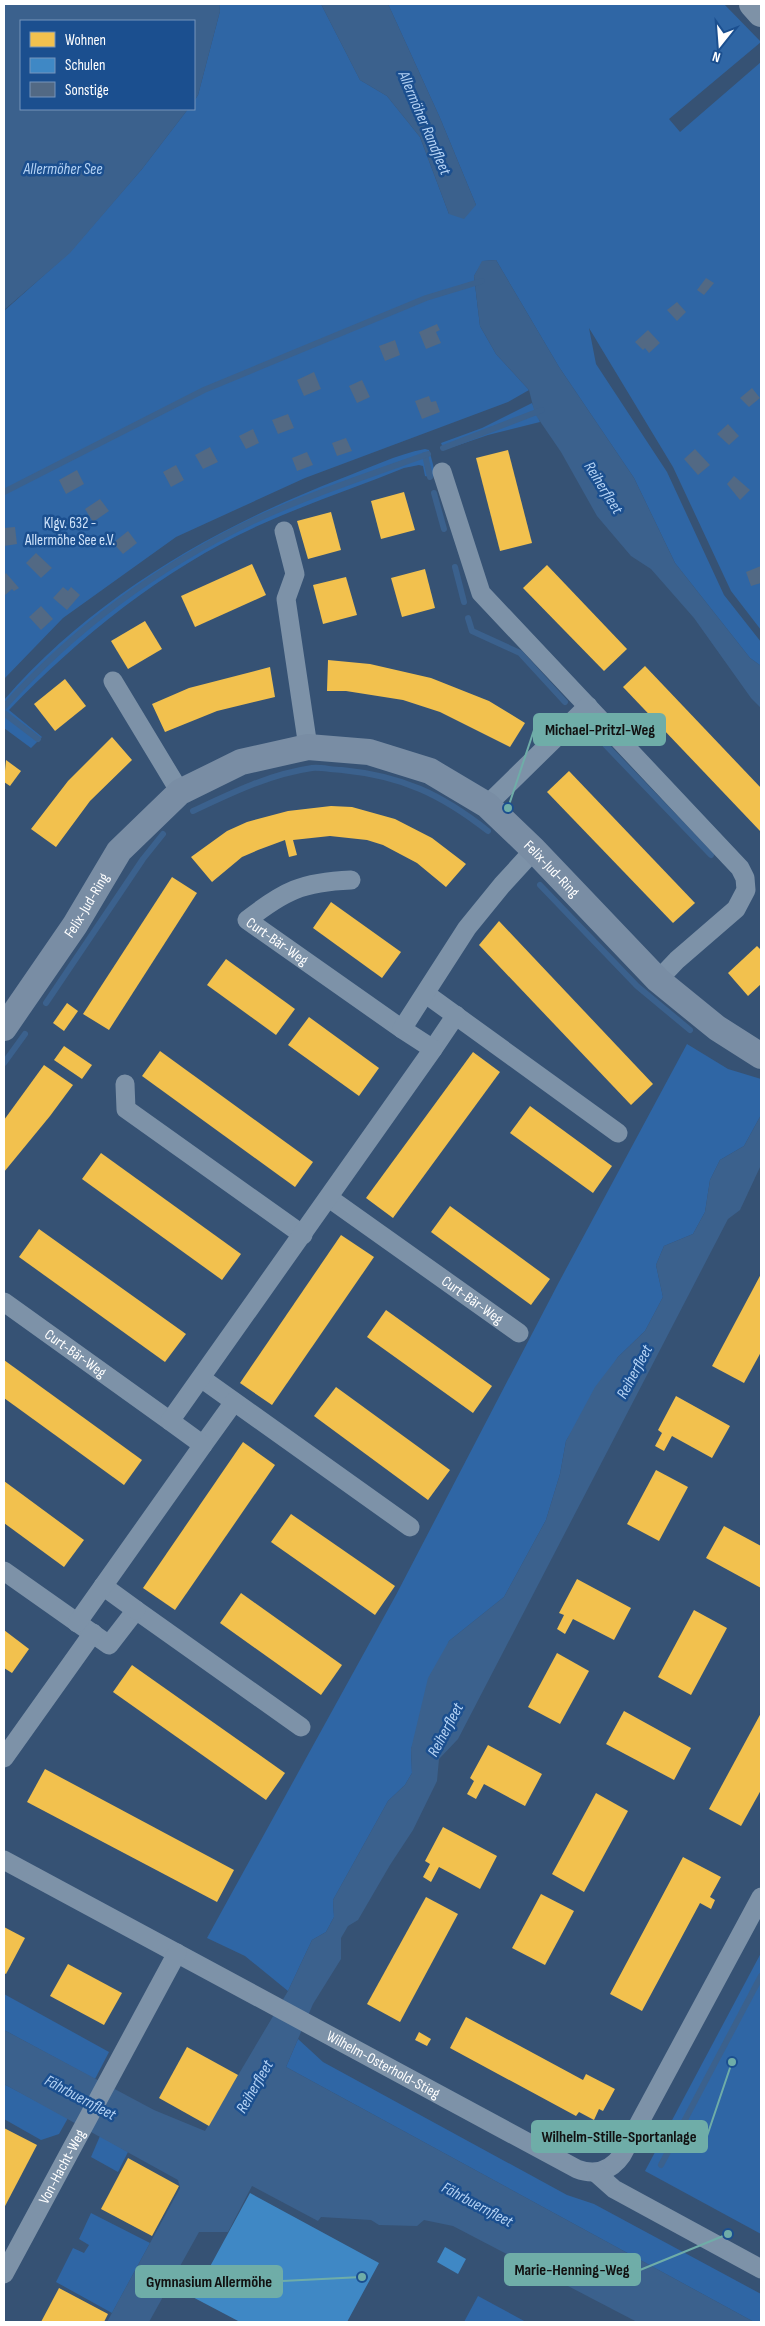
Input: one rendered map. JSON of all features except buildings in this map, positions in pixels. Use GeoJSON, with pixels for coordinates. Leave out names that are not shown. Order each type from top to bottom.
{"type":"FeatureCollection","features":[{"type":"Feature","properties":{"kind":"highway"},"geometry":{"type":"LineString","coordinates":[[753,4],[761,13]]}},
{"type":"Feature","properties":{"kind":"street"},"geometry":{"type":"LineString","coordinates":[[442,472],[481,593],[740,868],[745,878],[746,890],[736,909],[677,960],[658,980]]}},
{"type":"Feature","properties":{"kind":"street"},"geometry":{"type":"LineString","coordinates":[[284,531],[295,574],[286,599],[308,747]]}},
{"type":"Feature","properties":{"kind":"street"},"geometry":{"type":"LineString","coordinates":[[113,681],[180,792]]}},
{"type":"Feature","properties":{"kind":"street"},"geometry":{"type":"LineString","coordinates":[[487,805],[588,706]]}},
{"type":"Feature","properties":{"kind":"street","name":"Felix-Jud-Ring"},"geometry":{"type":"LineString","coordinates":[[4,1028],[74,926],[120,851],[180,792],[241,762],[308,747],[369,752],[430,771],[487,805],[534,850],[658,980],[717,1028],[761,1056]]}},
{"type":"Feature","properties":{"kind":"street"},"geometry":{"type":"LineString","coordinates":[[402,1029],[426,994],[466,928],[534,850]]}},
{"type":"Feature","properties":{"kind":"street","name":"Curt-Bär-Weg"},"geometry":{"type":"LineString","coordinates":[[351,880],[332,881],[291,889],[271,901],[247,920],[433,1049]]}},
{"type":"Feature","properties":{"kind":"street"},"geometry":{"type":"LineString","coordinates":[[426,994],[618,1133]]}},
{"type":"Feature","properties":{"kind":"street"},"geometry":{"type":"LineString","coordinates":[[170,1421],[303,1235],[456,1015]]}},
{"type":"Feature","properties":{"kind":"street"},"geometry":{"type":"LineString","coordinates":[[124,1084],[126,1109],[303,1235]]}},
{"type":"Feature","properties":{"kind":"street","name":"Curt-Bär-Weg"},"geometry":{"type":"LineString","coordinates":[[329,1198],[519,1333]]}},
{"type":"Feature","properties":{"kind":"street","name":"Curt-Bär-Weg"},"geometry":{"type":"LineString","coordinates":[[4,1302],[203,1445]]}},
{"type":"Feature","properties":{"kind":"street"},"geometry":{"type":"LineString","coordinates":[[201,1378],[410,1527]]}},
{"type":"Feature","properties":{"kind":"street"},"geometry":{"type":"LineString","coordinates":[[77,1623],[234,1402]]}},
{"type":"Feature","properties":{"kind":"street"},"geometry":{"type":"LineString","coordinates":[[4,1571],[109,1645],[136,1610]]}},
{"type":"Feature","properties":{"kind":"street"},"geometry":{"type":"LineString","coordinates":[[103,1586],[301,1727]]}},
{"type":"Feature","properties":{"kind":"street"},"geometry":{"type":"LineString","coordinates":[[4,1758],[93,1633]]}},
{"type":"Feature","properties":{"kind":"street","name":"Wilhelm-Osterhold-Stieg"},"geometry":{"type":"LineString","coordinates":[[4,1860],[577,2169],[596,2173],[614,2189],[761,2269]]}},
{"type":"Feature","properties":{"kind":"street"},"geometry":{"type":"LineString","coordinates":[[596,2173],[614,2165],[622,2155],[761,1897]]}},
{"type":"Feature","properties":{"kind":"street","name":"Von-Hacht-Weg"},"geometry":{"type":"LineString","coordinates":[[4,2274],[177,1953]]}},
{"type":"Feature","properties":{"kind":"green space","name":"Klgv. 632 - Allermöhe See e.V."},"geometry":{"type":"Polygon","coordinates":[[[219,4],[321,4],[360,80],[387,96],[420,137],[449,214],[476,205],[440,118],[388,4],[724,4],[761,42],[669,119],[680,132],[761,62],[761,630],[731,591],[673,467],[589,328],[596,364],[667,472],[724,595],[761,642],[761,666],[750,658],[675,563],[634,478],[559,367],[496,260],[483,261],[474,276],[480,326],[496,354],[529,390],[508,402],[305,478],[176,537],[63,618],[4,679],[4,311],[70,252],[142,169],[187,110],[195,110],[195,100],[198,95],[220,11],[219,4]]]}},
{"type":"Feature","properties":{"kind":"green space"},"geometry":{"type":"Polygon","coordinates":[[[532,403],[540,422],[488,435],[444,450],[441,443],[482,428],[532,403]]]}},
{"type":"Feature","properties":{"kind":"green space"},"geometry":{"type":"Polygon","coordinates":[[[425,449],[429,450],[432,460],[433,478],[425,476],[423,466],[404,468],[262,524],[193,560],[159,582],[96,629],[9,710],[42,737],[31,748],[4,728],[4,700],[39,663],[76,629],[158,569],[202,543],[293,498],[393,458],[425,449]]]}},
{"type":"Feature","properties":{"kind":"green space"},"geometry":{"type":"Polygon","coordinates":[[[687,1044],[728,1069],[761,1079],[761,1115],[744,1146],[720,1160],[710,1180],[705,1212],[693,1234],[664,1246],[656,1265],[663,1297],[645,1331],[618,1357],[566,1441],[560,1474],[546,1520],[504,1597],[449,1641],[411,1749],[412,1773],[405,1785],[388,1801],[333,1900],[334,1917],[326,1932],[312,1940],[288,1991],[245,1956],[207,1938],[396,1595],[559,1282],[687,1044]]]}},
{"type":"Feature","properties":{"kind":"green space"},"geometry":{"type":"Polygon","coordinates":[[[761,1953],[761,2234],[645,2171],[761,1953]]]}},
{"type":"Feature","properties":{"kind":"green space"},"geometry":{"type":"Polygon","coordinates":[[[4,1994],[109,2052],[95,2079],[4,2030],[4,1994]]]}},
{"type":"Feature","properties":{"kind":"green space"},"geometry":{"type":"Polygon","coordinates":[[[298,2039],[323,2062],[567,2195],[594,2204],[761,2294],[761,2322],[754,2322],[286,2067],[298,2039]]]}},
{"type":"Feature","properties":{"kind":"green space"},"geometry":{"type":"Polygon","coordinates":[[[4,2084],[68,2118],[59,2134],[41,2140],[4,2119],[4,2084]]]}},
{"type":"Feature","properties":{"kind":"green space"},"geometry":{"type":"Polygon","coordinates":[[[100,2136],[128,2152],[118,2172],[91,2157],[100,2136]]]}},
{"type":"Feature","properties":{"kind":"green space"},"geometry":{"type":"Polygon","coordinates":[[[91,2213],[150,2243],[112,2313],[56,2282],[73,2248],[84,2253],[89,2245],[79,2239],[91,2213]]]}},
{"type":"Feature","properties":{"kind":"green space"},"geometry":{"type":"Polygon","coordinates":[[[478,2296],[526,2322],[464,2322],[478,2296]]]}},
{"type":"Feature","properties":{"kind":"water","name":"Allermöher See"},"geometry":{"type":"Polygon","coordinates":[[[4,4],[219,4],[220,11],[198,95],[195,100],[195,20],[20,20],[20,110],[187,110],[142,169],[70,253],[4,310],[4,4]]]}},
{"type":"Feature","properties":{"kind":"water","name":"Allermöher Randfleet"},"geometry":{"type":"Polygon","coordinates":[[[321,4],[388,4],[440,118],[476,205],[464,219],[449,214],[420,137],[387,96],[360,80],[321,4]]]}},
{"type":"Feature","properties":{"kind":"water","name":"Reiherfleet"},"geometry":{"type":"Polygon","coordinates":[[[496,260],[559,367],[634,478],[675,563],[750,658],[761,666],[761,708],[751,698],[694,618],[651,569],[631,556],[597,516],[561,452],[535,414],[529,390],[496,354],[480,326],[474,276],[482,261],[496,260]]]}},
{"type":"Feature","properties":{"kind":"water"},"geometry":{"type":"Polygon","coordinates":[[[761,1115],[761,1165],[740,1210],[728,1219],[458,1739],[439,1759],[437,1781],[413,1830],[358,1920],[348,1926],[341,1938],[341,1959],[313,2004],[286,2067],[754,2322],[637,2322],[453,2226],[424,2220],[417,2226],[379,2225],[371,2220],[321,2217],[318,2221],[252,2186],[228,2232],[199,2232],[149,2322],[107,2322],[180,2188],[178,2180],[4,2084],[4,2030],[154,2110],[205,2131],[288,1991],[312,1940],[326,1932],[334,1917],[333,1900],[388,1801],[405,1785],[412,1773],[411,1749],[428,1678],[449,1641],[504,1597],[546,1520],[560,1474],[566,1441],[595,1387],[618,1357],[645,1331],[663,1297],[656,1265],[664,1246],[693,1234],[705,1212],[710,1180],[720,1160],[744,1146],[761,1115]]]}},
{"type":"Feature","properties":{"kind":"waterway"},"geometry":{"type":"LineString","coordinates":[[4,492],[204,390],[426,298],[482,281]]}},
{"type":"Feature","properties":{"kind":"waterway"},"geometry":{"type":"LineString","coordinates":[[443,448],[542,410]]}},
{"type":"Feature","properties":{"kind":"waterway"},"geometry":{"type":"LineString","coordinates":[[4,707],[88,626],[150,580],[183,559],[273,512],[428,454]]}},
{"type":"Feature","properties":{"kind":"waterway"},"geometry":{"type":"LineString","coordinates":[[425,455],[430,477]]}},
{"type":"Feature","properties":{"kind":"waterway"},"geometry":{"type":"LineString","coordinates":[[434,493],[444,529]]}},
{"type":"Feature","properties":{"kind":"waterway"},"geometry":{"type":"LineString","coordinates":[[455,567],[464,602]]}},
{"type":"Feature","properties":{"kind":"waterway"},"geometry":{"type":"LineString","coordinates":[[468,618],[472,631],[520,653],[565,702]]}},
{"type":"Feature","properties":{"kind":"waterway"},"geometry":{"type":"LineString","coordinates":[[4,713],[38,739]]}},
{"type":"Feature","properties":{"kind":"waterway"},"geometry":{"type":"LineString","coordinates":[[594,733],[711,855]]}},
{"type":"Feature","properties":{"kind":"waterway"},"geometry":{"type":"LineString","coordinates":[[193,811],[266,779],[296,771],[319,768],[364,773],[402,782],[437,797],[488,831]]}},
{"type":"Feature","properties":{"kind":"waterway"},"geometry":{"type":"LineString","coordinates":[[46,1003],[143,859],[163,834]]}},
{"type":"Feature","properties":{"kind":"waterway"},"geometry":{"type":"LineString","coordinates":[[540,885],[637,986],[690,1030]]}},
{"type":"Feature","properties":{"kind":"waterway"},"geometry":{"type":"LineString","coordinates":[[4,1063],[25,1034]]}},
{"type":"Feature","properties":{"kind":"waterway"},"geometry":{"type":"LineString","coordinates":[[661,2165],[761,1976]]}},
{"type":"Feature","properties":{"kind":"place","name":"Michael-Pritzl-Weg"},"geometry":{"type":"Point","coordinates":[508,808]}},
{"type":"Feature","properties":{"kind":"place","name":"Wilhelm-Stille-Sportanlage"},"geometry":{"type":"Point","coordinates":[732,2062]}},
{"type":"Feature","properties":{"kind":"place","name":"Marie-Henning-Weg"},"geometry":{"type":"Point","coordinates":[728,2234]}},
{"type":"Feature","properties":{"kind":"place","name":"Gymnasium Allermöhe"},"geometry":{"type":"Point","coordinates":[362,2277]}},
{"type":"Feature","properties":{"kind":"water label","name":"Fährbuernfleet"},"geometry":{"type":"Point","coordinates":[80,2098]}},
{"type":"Feature","properties":{"kind":"water label","name":"Fährbuernfleet"},"geometry":{"type":"Point","coordinates":[477,2205]}}]}
